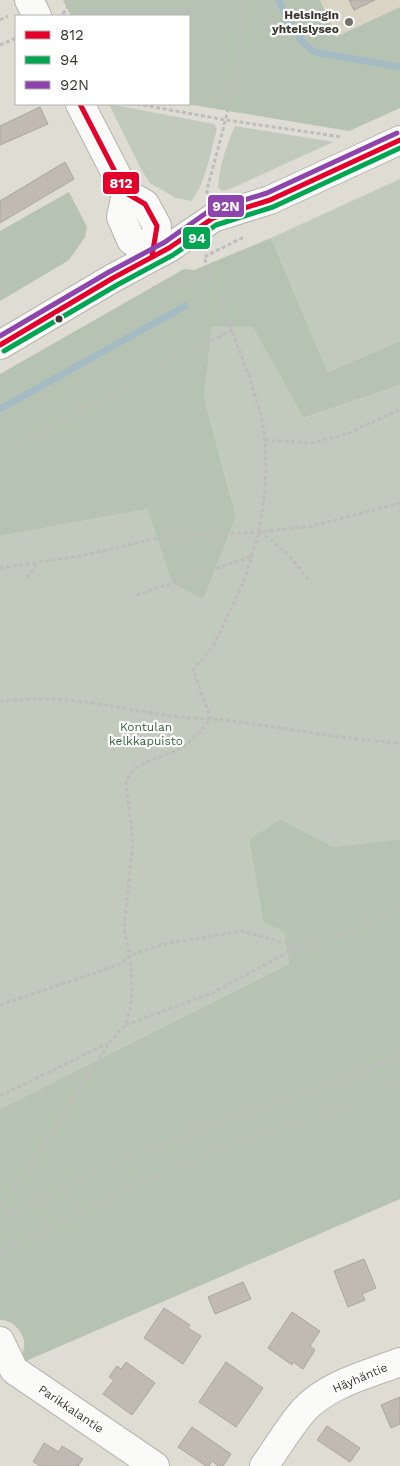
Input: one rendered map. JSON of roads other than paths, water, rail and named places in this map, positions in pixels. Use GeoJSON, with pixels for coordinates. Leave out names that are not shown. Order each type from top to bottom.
{"type":"FeatureCollection","features":[{"type":"Feature","properties":{"kind":"street"},"geometry":{"type":"LineString","coordinates":[[29,0],[36,15]]}},
{"type":"Feature","properties":{"kind":"street"},"geometry":{"type":"LineString","coordinates":[[81,105],[126,193],[145,204],[157,226],[160,252]]}},
{"type":"Feature","properties":{"kind":"street"},"geometry":{"type":"LineString","coordinates":[[0,345],[160,252],[213,218],[270,200],[400,140]]}},
{"type":"Feature","properties":{"kind":"street","name":"Parikkalantie"},"geometry":{"type":"LineString","coordinates":[[0,1341],[14,1370],[155,1466]]}},
{"type":"Feature","properties":{"kind":"street","name":"Häyhäntie"},"geometry":{"type":"LineString","coordinates":[[264,1466],[305,1409],[328,1391],[400,1362]]}},
{"type":"Feature","properties":{"kind":"waterway"},"geometry":{"type":"LineString","coordinates":[[279,0],[289,23],[301,40],[314,52],[400,67]]}},
{"type":"Feature","properties":{"kind":"waterway"},"geometry":{"type":"LineString","coordinates":[[0,409],[185,306]]}},
{"type":"Feature","properties":{"kind":"place","name":"Helsingin yhteislyseo"},"geometry":{"type":"Point","coordinates":[349,22]}},
{"type":"Feature","properties":{"kind":"park label","name":"Kontulan kelkkapuisto"},"geometry":{"type":"Point","coordinates":[146,734]}}]}
